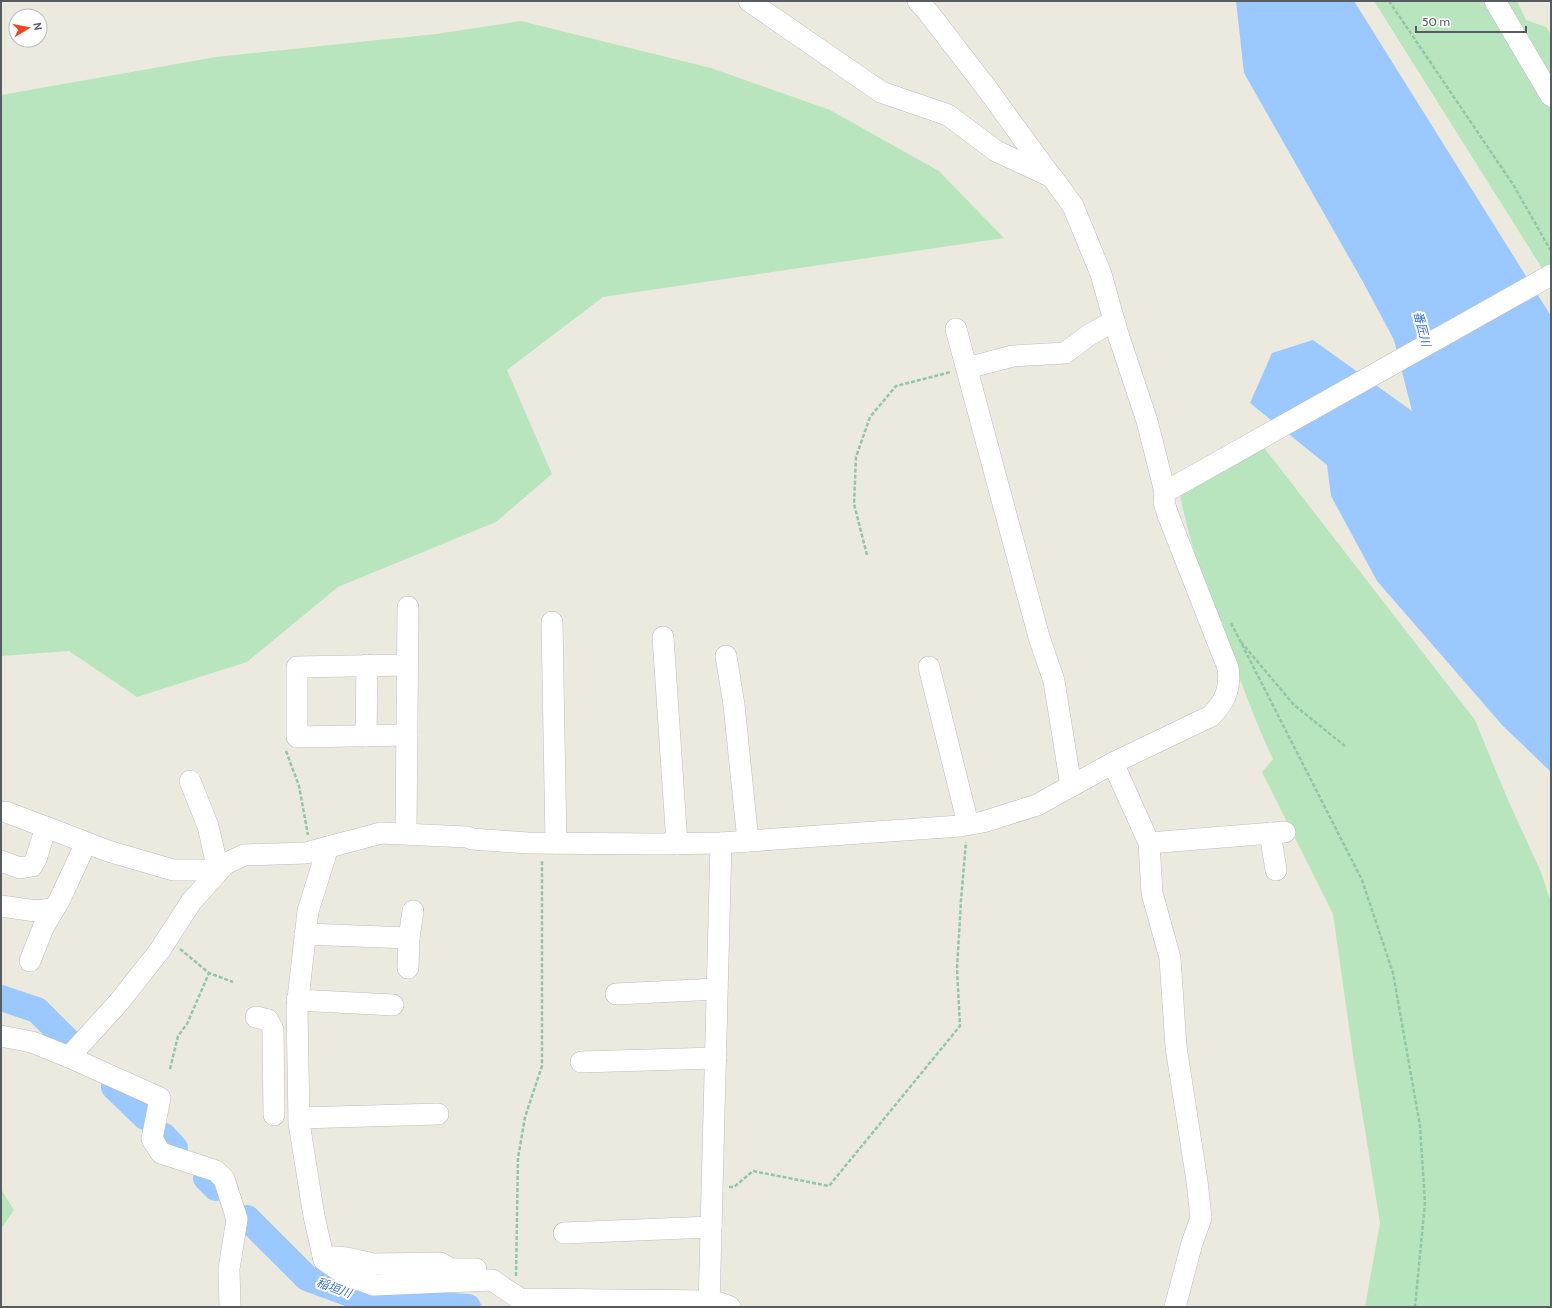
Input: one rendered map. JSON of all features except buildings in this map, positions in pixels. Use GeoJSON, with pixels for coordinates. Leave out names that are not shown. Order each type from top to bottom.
{"type":"FeatureCollection","features":[{"type":"Feature","properties":{"kind":"street"},"geometry":{"type":"LineString","coordinates":[[748,1],[881,92],[948,116],[996,151],[1052,177]]}},
{"type":"Feature","properties":{"kind":"street"},"geometry":{"type":"LineString","coordinates":[[70,1057],[119,1002],[167,938],[191,902],[221,867],[244,855],[319,849],[380,833],[406,833],[549,843],[677,844],[721,843],[968,824],[1003,816],[1037,805],[1113,763],[1211,716],[1217,710],[1227,694],[1229,677],[1228,668],[1168,515],[1164,502],[1165,492],[1148,421],[1114,321],[1101,274],[1073,206],[988,90],[918,1]]}},
{"type":"Feature","properties":{"kind":"street"},"geometry":{"type":"LineString","coordinates":[[1495,1],[1551,96]]}},
{"type":"Feature","properties":{"kind":"street"},"geometry":{"type":"LineString","coordinates":[[1165,492],[1551,275]]}},
{"type":"Feature","properties":{"kind":"street"},"geometry":{"type":"LineString","coordinates":[[967,368],[1013,356],[1065,353],[1089,335],[1114,321]]}},
{"type":"Feature","properties":{"kind":"street"},"geometry":{"type":"LineString","coordinates":[[956,329],[1039,637],[1054,681],[1071,786]]}},
{"type":"Feature","properties":{"kind":"street"},"geometry":{"type":"LineString","coordinates":[[406,833],[408,607]]}},
{"type":"Feature","properties":{"kind":"street"},"geometry":{"type":"LineString","coordinates":[[549,843],[552,622]]}},
{"type":"Feature","properties":{"kind":"street"},"geometry":{"type":"LineString","coordinates":[[663,637],[677,844]]}},
{"type":"Feature","properties":{"kind":"street"},"geometry":{"type":"LineString","coordinates":[[726,656],[734,705],[748,841]]}},
{"type":"Feature","properties":{"kind":"street"},"geometry":{"type":"LineString","coordinates":[[407,665],[297,667],[297,737],[407,735]]}},
{"type":"Feature","properties":{"kind":"street"},"geometry":{"type":"LineString","coordinates":[[366,736],[367,666]]}},
{"type":"Feature","properties":{"kind":"street"},"geometry":{"type":"LineString","coordinates":[[929,667],[968,824]]}},
{"type":"Feature","properties":{"kind":"street"},"geometry":{"type":"LineString","coordinates":[[1113,763],[1149,843],[1152,894],[1170,958],[1176,1047],[1202,1218],[1192,1243],[1175,1307]]}},
{"type":"Feature","properties":{"kind":"street"},"geometry":{"type":"LineString","coordinates":[[190,781],[208,826],[221,867]]}},
{"type":"Feature","properties":{"kind":"street"},"geometry":{"type":"LineString","coordinates":[[6,812],[108,851],[173,870],[221,867]]}},
{"type":"Feature","properties":{"kind":"street"},"geometry":{"type":"LineString","coordinates":[[1,861],[20,868],[32,866],[36,859],[46,827]]}},
{"type":"Feature","properties":{"kind":"street"},"geometry":{"type":"LineString","coordinates":[[1149,843],[1278,833],[1276,870]]}},
{"type":"Feature","properties":{"kind":"street"},"geometry":{"type":"LineString","coordinates":[[30,961],[43,928],[59,901],[86,843]]}},
{"type":"Feature","properties":{"kind":"street"},"geometry":{"type":"LineString","coordinates":[[709,1304],[721,843]]}},
{"type":"Feature","properties":{"kind":"street"},"geometry":{"type":"LineString","coordinates":[[319,849],[308,911],[297,1000],[297,1035],[299,1118],[314,1216],[324,1260],[346,1275],[374,1285],[492,1280],[520,1299],[709,1304],[720,1303],[730,1307]]}},
{"type":"Feature","properties":{"kind":"street"},"geometry":{"type":"LineString","coordinates":[[2,906],[36,911],[53,909]]}},
{"type":"Feature","properties":{"kind":"street"},"geometry":{"type":"LineString","coordinates":[[408,968],[409,938],[413,911]]}},
{"type":"Feature","properties":{"kind":"street"},"geometry":{"type":"LineString","coordinates":[[305,934],[409,938]]}},
{"type":"Feature","properties":{"kind":"street"},"geometry":{"type":"LineString","coordinates":[[616,994],[717,989]]}},
{"type":"Feature","properties":{"kind":"street"},"geometry":{"type":"LineString","coordinates":[[297,1000],[392,1005]]}},
{"type":"Feature","properties":{"kind":"street"},"geometry":{"type":"LineString","coordinates":[[256,1017],[268,1020],[273,1029],[274,1115]]}},
{"type":"Feature","properties":{"kind":"street"},"geometry":{"type":"LineString","coordinates":[[272,1037],[297,1035]]}},
{"type":"Feature","properties":{"kind":"street"},"geometry":{"type":"LineString","coordinates":[[1,1036],[32,1042],[70,1057],[160,1098],[152,1139],[161,1153],[216,1171],[224,1179],[237,1219],[229,1269],[230,1307]]}},
{"type":"Feature","properties":{"kind":"street"},"geometry":{"type":"LineString","coordinates":[[581,1062],[716,1058]]}},
{"type":"Feature","properties":{"kind":"street"},"geometry":{"type":"LineString","coordinates":[[299,1118],[438,1114]]}},
{"type":"Feature","properties":{"kind":"street"},"geometry":{"type":"LineString","coordinates":[[564,1233],[711,1227]]}},
{"type":"Feature","properties":{"kind":"street"},"geometry":{"type":"LineString","coordinates":[[323,1256],[347,1258],[374,1264],[440,1263],[451,1269],[480,1269]]}},
{"type":"Feature","properties":{"kind":"path"},"geometry":{"type":"LineString","coordinates":[[1389,1],[1514,186],[1551,251]]}},
{"type":"Feature","properties":{"kind":"path"},"geometry":{"type":"LineString","coordinates":[[867,555],[854,504],[856,457],[870,418],[896,386],[967,368]]}},
{"type":"Feature","properties":{"kind":"path"},"geometry":{"type":"LineString","coordinates":[[1228,618],[1362,880],[1393,973],[1420,1126],[1425,1203],[1415,1307]]}},
{"type":"Feature","properties":{"kind":"path"},"geometry":{"type":"LineString","coordinates":[[1239,638],[1294,705],[1345,746]]}},
{"type":"Feature","properties":{"kind":"path"},"geometry":{"type":"LineString","coordinates":[[284,746],[299,786],[319,849]]}},
{"type":"Feature","properties":{"kind":"path"},"geometry":{"type":"LineString","coordinates":[[712,1189],[734,1187],[753,1171],[829,1186],[960,1026],[956,969],[968,824]]}},
{"type":"Feature","properties":{"kind":"path"},"geometry":{"type":"LineString","coordinates":[[515,1296],[518,1158],[525,1117],[542,1066],[549,843]]}},
{"type":"Feature","properties":{"kind":"path"},"geometry":{"type":"LineString","coordinates":[[167,938],[208,973],[233,982]]}},
{"type":"Feature","properties":{"kind":"path"},"geometry":{"type":"LineString","coordinates":[[170,1068],[178,1036],[187,1024],[208,973]]}},
{"type":"Feature","properties":{"kind":"green space"},"geometry":{"type":"Polygon","coordinates":[[[1374,1],[1517,1],[1526,20],[1546,27],[1551,35],[1551,269],[1545,273],[1374,1]]]}},
{"type":"Feature","properties":{"kind":"green space"},"geometry":{"type":"Polygon","coordinates":[[[521,21],[711,68],[830,110],[939,171],[1004,238],[603,297],[507,370],[552,474],[496,522],[338,587],[247,662],[137,697],[69,651],[1,656],[1,95],[216,57],[436,34],[521,21]]]}},
{"type":"Feature","properties":{"kind":"green space"},"geometry":{"type":"Polygon","coordinates":[[[1262,445],[1475,720],[1508,800],[1541,872],[1551,903],[1551,1307],[1365,1307],[1380,1223],[1354,1062],[1333,914],[1262,772],[1273,759],[1251,709],[1209,596],[1189,533],[1179,490],[1262,445]]]}},
{"type":"Feature","properties":{"kind":"green space"},"geometry":{"type":"Polygon","coordinates":[[[1,1189],[14,1210],[1,1229],[1,1189]]]}},
{"type":"Feature","properties":{"kind":"water","name":"番匠川"},"geometry":{"type":"Polygon","coordinates":[[[1236,1],[1354,1],[1551,316],[1551,772],[1503,726],[1377,581],[1331,496],[1327,465],[1250,403],[1272,353],[1313,340],[1412,411],[1394,340],[1363,282],[1244,73],[1236,1]]]}},
{"type":"Feature","properties":{"kind":"waterway","name":"稲垣川"},"geometry":{"type":"LineString","coordinates":[[1,998],[37,1010],[68,1041]]}},
{"type":"Feature","properties":{"kind":"waterway","name":"稲垣川"},"geometry":{"type":"LineString","coordinates":[[114,1087],[145,1117]]}},
{"type":"Feature","properties":{"kind":"waterway","name":"稲垣川"},"geometry":{"type":"LineString","coordinates":[[164,1136],[175,1148]]}},
{"type":"Feature","properties":{"kind":"waterway","name":"稲垣川"},"geometry":{"type":"LineString","coordinates":[[206,1178],[216,1188]]}},
{"type":"Feature","properties":{"kind":"waterway","name":"稲垣川"},"geometry":{"type":"LineString","coordinates":[[247,1218],[307,1278],[369,1301],[468,1307]]}}]}
